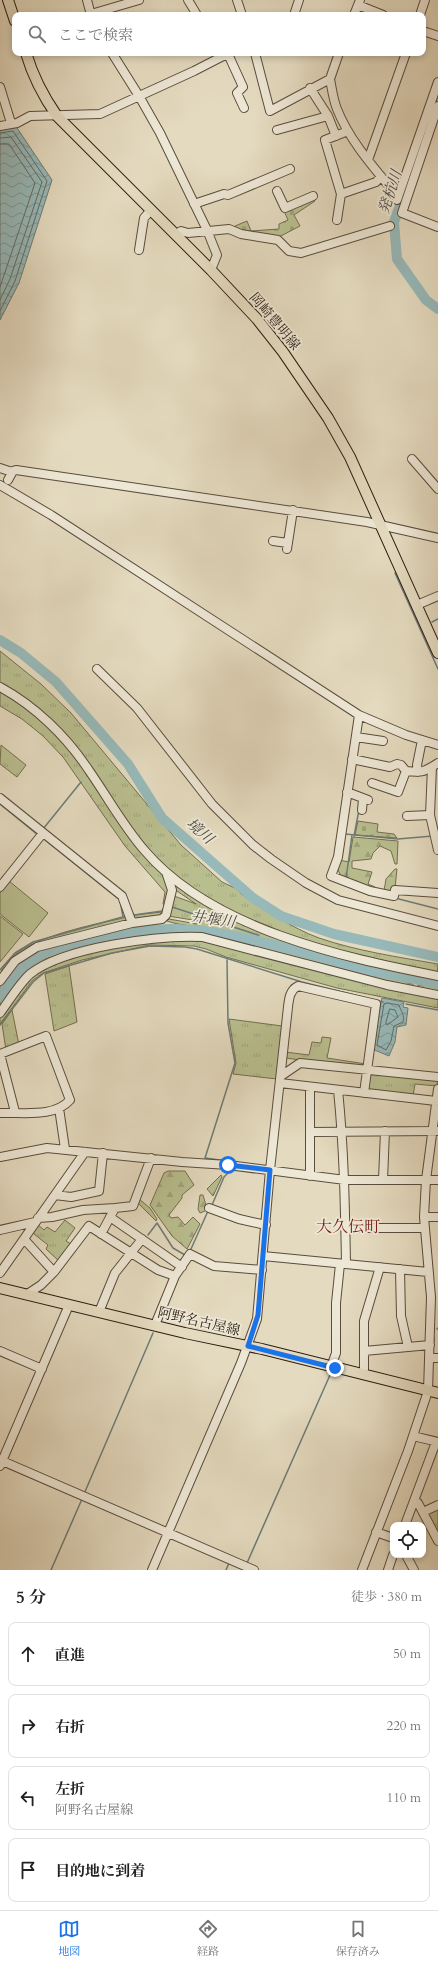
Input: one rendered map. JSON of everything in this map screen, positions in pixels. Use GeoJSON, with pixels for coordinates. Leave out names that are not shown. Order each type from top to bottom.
{"type":"FeatureCollection","features":[{"type":"Feature","properties":{"kind":"main road"},"geometry":{"type":"LineString","coordinates":[[8,0],[12,12]]}},
{"type":"Feature","properties":{"kind":"main road","name":"岡崎豊明線"},"geometry":{"type":"LineString","coordinates":[[27,56],[33,75],[45,99],[57,116],[176,234],[257,319],[302,379],[350,457],[438,653]]}},
{"type":"Feature","properties":{"kind":"main road","name":"阿野名古屋線"},"geometry":{"type":"LineString","coordinates":[[0,1288],[248,1346],[331,1368],[362,1374],[433,1392]]}},
{"type":"Feature","properties":{"kind":"street"},"geometry":{"type":"LineString","coordinates":[[87,0],[90,12]]}},
{"type":"Feature","properties":{"kind":"street"},"geometry":{"type":"LineString","coordinates":[[101,12],[139,0]]}},
{"type":"Feature","properties":{"kind":"street"},"geometry":{"type":"LineString","coordinates":[[188,0],[194,12]]}},
{"type":"Feature","properties":{"kind":"street"},"geometry":{"type":"LineString","coordinates":[[237,0],[241,12]]}},
{"type":"Feature","properties":{"kind":"street"},"geometry":{"type":"LineString","coordinates":[[295,12],[299,0]]}},
{"type":"Feature","properties":{"kind":"street"},"geometry":{"type":"LineString","coordinates":[[421,12],[425,0]]}},
{"type":"Feature","properties":{"kind":"street"},"geometry":{"type":"LineString","coordinates":[[359,3],[376,12]]}},
{"type":"Feature","properties":{"kind":"street"},"geometry":{"type":"LineString","coordinates":[[426,32],[438,36]]}},
{"type":"Feature","properties":{"kind":"street"},"geometry":{"type":"LineString","coordinates":[[114,56],[140,96],[160,133],[207,230],[217,255],[211,270]]}},
{"type":"Feature","properties":{"kind":"street"},"geometry":{"type":"LineString","coordinates":[[0,126],[17,123],[30,116],[100,114],[194,72],[223,56]]}},
{"type":"Feature","properties":{"kind":"street"},"geometry":{"type":"LineString","coordinates":[[229,56],[243,87],[237,93],[244,108]]}},
{"type":"Feature","properties":{"kind":"street"},"geometry":{"type":"LineString","coordinates":[[257,56],[270,111],[310,88],[330,79]]}},
{"type":"Feature","properties":{"kind":"street"},"geometry":{"type":"LineString","coordinates":[[338,56],[330,79],[337,108],[348,131],[368,160],[397,199],[405,204]]}},
{"type":"Feature","properties":{"kind":"street"},"geometry":{"type":"LineString","coordinates":[[368,160],[405,56]]}},
{"type":"Feature","properties":{"kind":"street"},"geometry":{"type":"LineString","coordinates":[[397,199],[438,82]]}},
{"type":"Feature","properties":{"kind":"street"},"geometry":{"type":"LineString","coordinates":[[0,87],[11,123]]}},
{"type":"Feature","properties":{"kind":"street"},"geometry":{"type":"LineString","coordinates":[[310,88],[328,116],[336,136]]}},
{"type":"Feature","properties":{"kind":"street"},"geometry":{"type":"LineString","coordinates":[[438,106],[402,213],[438,227]]}},
{"type":"Feature","properties":{"kind":"street"},"geometry":{"type":"LineString","coordinates":[[277,130],[328,116]]}},
{"type":"Feature","properties":{"kind":"street"},"geometry":{"type":"LineString","coordinates":[[337,220],[341,194],[325,140],[348,131]]}},
{"type":"Feature","properties":{"kind":"street"},"geometry":{"type":"LineString","coordinates":[[194,204],[224,194],[228,195],[290,169]]}},
{"type":"Feature","properties":{"kind":"street"},"geometry":{"type":"LineString","coordinates":[[341,194],[376,182],[381,176]]}},
{"type":"Feature","properties":{"kind":"street"},"geometry":{"type":"LineString","coordinates":[[277,191],[286,208],[313,196]]}},
{"type":"Feature","properties":{"kind":"street"},"geometry":{"type":"LineString","coordinates":[[139,250],[144,218],[151,210]]}},
{"type":"Feature","properties":{"kind":"street"},"geometry":{"type":"LineString","coordinates":[[176,234],[179,232],[228,229],[241,234],[278,240],[289,251],[301,253],[390,226]]}},
{"type":"Feature","properties":{"kind":"street"},"geometry":{"type":"LineString","coordinates":[[412,459],[438,489]]}},
{"type":"Feature","properties":{"kind":"street"},"geometry":{"type":"LineString","coordinates":[[0,468],[12,472],[16,470],[381,524],[438,538]]}},
{"type":"Feature","properties":{"kind":"street"},"geometry":{"type":"LineString","coordinates":[[8,480],[12,472]]}},
{"type":"Feature","properties":{"kind":"street"},"geometry":{"type":"LineString","coordinates":[[0,490],[51,515],[359,715],[438,745]]}},
{"type":"Feature","properties":{"kind":"street"},"geometry":{"type":"LineString","coordinates":[[273,541],[287,546],[293,510]]}},
{"type":"Feature","properties":{"kind":"street"},"geometry":{"type":"LineString","coordinates":[[417,605],[438,596]]}},
{"type":"Feature","properties":{"kind":"street"},"geometry":{"type":"LineString","coordinates":[[97,669],[137,708],[212,804],[253,845],[306,883],[338,900],[438,926]]}},
{"type":"Feature","properties":{"kind":"street"},"geometry":{"type":"LineString","coordinates":[[0,687],[30,707],[66,740],[89,769],[133,837],[166,872],[205,901],[294,941],[401,969],[438,976]]}},
{"type":"Feature","properties":{"kind":"street"},"geometry":{"type":"LineString","coordinates":[[359,715],[338,857],[331,876],[370,891],[394,893],[438,893]]}},
{"type":"Feature","properties":{"kind":"street"},"geometry":{"type":"LineString","coordinates":[[356,737],[383,741]]}},
{"type":"Feature","properties":{"kind":"street"},"geometry":{"type":"LineString","coordinates":[[418,772],[417,765],[422,740]]}},
{"type":"Feature","properties":{"kind":"street"},"geometry":{"type":"LineString","coordinates":[[352,759],[390,767],[397,764],[401,765],[406,771],[418,772],[423,772],[435,765]]}},
{"type":"Feature","properties":{"kind":"street"},"geometry":{"type":"LineString","coordinates":[[435,765],[433,818],[438,850]]}},
{"type":"Feature","properties":{"kind":"street"},"geometry":{"type":"LineString","coordinates":[[372,783],[398,792],[406,771]]}},
{"type":"Feature","properties":{"kind":"street"},"geometry":{"type":"LineString","coordinates":[[347,792],[366,799],[362,810]]}},
{"type":"Feature","properties":{"kind":"street"},"geometry":{"type":"LineString","coordinates":[[0,798],[122,896],[132,923]]}},
{"type":"Feature","properties":{"kind":"street"},"geometry":{"type":"LineString","coordinates":[[407,816],[433,818]]}},
{"type":"Feature","properties":{"kind":"street"},"geometry":{"type":"LineString","coordinates":[[0,887],[43,833]]}},
{"type":"Feature","properties":{"kind":"street"},"geometry":{"type":"LineString","coordinates":[[0,981],[20,956],[37,947],[132,923],[162,919],[166,915],[172,890],[166,872]]}},
{"type":"Feature","properties":{"kind":"street"},"geometry":{"type":"LineString","coordinates":[[0,1013],[29,975],[45,965],[81,952],[140,940],[182,936],[202,937],[358,978],[438,995]]}},
{"type":"Feature","properties":{"kind":"street"},"geometry":{"type":"LineString","coordinates":[[152,1570],[248,1346],[257,1319],[270,1170],[289,998],[294,988],[298,986],[376,1004],[364,1093]]}},
{"type":"Feature","properties":{"kind":"street"},"geometry":{"type":"LineString","coordinates":[[0,1113],[42,1113],[63,1108],[70,1100],[46,1036],[0,1054],[15,1112]]}},
{"type":"Feature","properties":{"kind":"street"},"geometry":{"type":"LineString","coordinates":[[280,1080],[300,1063],[438,1077]]}},
{"type":"Feature","properties":{"kind":"street"},"geometry":{"type":"LineString","coordinates":[[280,1080],[310,1087],[436,1101]]}},
{"type":"Feature","properties":{"kind":"street"},"geometry":{"type":"LineString","coordinates":[[310,1087],[310,1176]]}},
{"type":"Feature","properties":{"kind":"street"},"geometry":{"type":"LineString","coordinates":[[362,1570],[413,1436],[433,1392],[434,1358],[430,1345],[434,1331],[424,1217],[426,1180],[435,1131],[438,1089]]}},
{"type":"Feature","properties":{"kind":"street"},"geometry":{"type":"LineString","coordinates":[[331,1368],[336,1353],[336,1303],[343,1264],[346,1228],[345,1180],[338,1090]]}},
{"type":"Feature","properties":{"kind":"street"},"geometry":{"type":"LineString","coordinates":[[59,1108],[65,1149]]}},
{"type":"Feature","properties":{"kind":"street"},"geometry":{"type":"LineString","coordinates":[[383,1180],[385,1131]]}},
{"type":"Feature","properties":{"kind":"street"},"geometry":{"type":"LineString","coordinates":[[310,1132],[435,1131]]}},
{"type":"Feature","properties":{"kind":"street"},"geometry":{"type":"LineString","coordinates":[[0,1157],[40,1148],[65,1149],[228,1165],[345,1180],[438,1180]]}},
{"type":"Feature","properties":{"kind":"street"},"geometry":{"type":"LineString","coordinates":[[0,1273],[85,1152]]}},
{"type":"Feature","properties":{"kind":"street"},"geometry":{"type":"LineString","coordinates":[[55,1195],[71,1197],[99,1191],[103,1153]]}},
{"type":"Feature","properties":{"kind":"street"},"geometry":{"type":"LineString","coordinates":[[0,1230],[83,1210],[133,1206],[151,1158]]}},
{"type":"Feature","properties":{"kind":"street"},"geometry":{"type":"LineString","coordinates":[[101,1234],[115,1208]]}},
{"type":"Feature","properties":{"kind":"street"},"geometry":{"type":"LineString","coordinates":[[208,1208],[239,1219],[266,1226]]}},
{"type":"Feature","properties":{"kind":"street"},"geometry":{"type":"LineString","coordinates":[[110,1217],[182,1267]]}},
{"type":"Feature","properties":{"kind":"street"},"geometry":{"type":"LineString","coordinates":[[424,1217],[438,1217]]}},
{"type":"Feature","properties":{"kind":"street"},"geometry":{"type":"LineString","coordinates":[[26,1295],[41,1285],[54,1272],[89,1226],[158,1270],[175,1276]]}},
{"type":"Feature","properties":{"kind":"street"},"geometry":{"type":"LineString","coordinates":[[346,1228],[424,1228]]}},
{"type":"Feature","properties":{"kind":"street"},"geometry":{"type":"LineString","coordinates":[[24,1239],[54,1272]]}},
{"type":"Feature","properties":{"kind":"street"},"geometry":{"type":"LineString","coordinates":[[99,1312],[115,1273],[142,1239]]}},
{"type":"Feature","properties":{"kind":"street"},"geometry":{"type":"LineString","coordinates":[[155,1325],[175,1276],[190,1254],[214,1266],[262,1270]]}},
{"type":"Feature","properties":{"kind":"street"},"geometry":{"type":"LineString","coordinates":[[263,1256],[428,1272]]}},
{"type":"Feature","properties":{"kind":"street"},"geometry":{"type":"LineString","coordinates":[[362,1374],[364,1369],[364,1321],[380,1267]]}},
{"type":"Feature","properties":{"kind":"street"},"geometry":{"type":"LineString","coordinates":[[400,1269],[400,1316],[408,1348]]}},
{"type":"Feature","properties":{"kind":"street"},"geometry":{"type":"LineString","coordinates":[[431,1297],[438,1292]]}},
{"type":"Feature","properties":{"kind":"street"},"geometry":{"type":"LineString","coordinates":[[69,1305],[1,1462],[254,1570]]}},
{"type":"Feature","properties":{"kind":"street"},"geometry":{"type":"LineString","coordinates":[[364,1351],[430,1345]]}},
{"type":"Feature","properties":{"kind":"street"},"geometry":{"type":"LineString","coordinates":[[0,1351],[42,1370]]}},
{"type":"Feature","properties":{"kind":"street"},"geometry":{"type":"LineString","coordinates":[[406,1522],[437,1442],[413,1436]]}},
{"type":"Feature","properties":{"kind":"street"},"geometry":{"type":"LineString","coordinates":[[415,1501],[423,1512],[438,1541]]}},
{"type":"Feature","properties":{"kind":"street"},"geometry":{"type":"LineString","coordinates":[[423,1512],[438,1504]]}},
{"type":"Feature","properties":{"kind":"street"},"geometry":{"type":"LineString","coordinates":[[376,1532],[390,1537]]}},
{"type":"Feature","properties":{"kind":"street"},"geometry":{"type":"LineString","coordinates":[[388,1570],[392,1558]]}},
{"type":"Feature","properties":{"kind":"street"},"geometry":{"type":"LineString","coordinates":[[408,1558],[414,1570]]}},
{"type":"Feature","properties":{"kind":"green space"},"geometry":{"type":"Polygon","coordinates":[[[312,198],[315,201],[294,215],[300,226],[277,238],[237,231],[235,226],[247,221],[251,231],[279,229],[279,224],[288,220],[284,211],[312,198]]]}},
{"type":"Feature","properties":{"kind":"green space"},"geometry":{"type":"Polygon","coordinates":[[[0,651],[41,684],[71,713],[181,845],[222,882],[237,889],[241,894],[269,912],[309,934],[333,943],[363,950],[438,964],[437,973],[297,941],[206,899],[152,857],[74,748],[0,685],[0,651]]]}},
{"type":"Feature","properties":{"kind":"green space"},"geometry":{"type":"Polygon","coordinates":[[[0,689],[17,700],[65,741],[163,872],[170,885],[164,916],[135,921],[126,899],[134,915],[162,912],[165,905],[163,904],[165,892],[125,846],[63,757],[43,736],[22,719],[0,706],[0,689]]]}},
{"type":"Feature","properties":{"kind":"green space"},"geometry":{"type":"Polygon","coordinates":[[[1,745],[26,765],[17,777],[0,764],[1,745]]]}},
{"type":"Feature","properties":{"kind":"green space"},"geometry":{"type":"Polygon","coordinates":[[[358,821],[378,824],[377,832],[394,834],[397,838],[355,835],[358,821]]]}},
{"type":"Feature","properties":{"kind":"green space"},"geometry":{"type":"Polygon","coordinates":[[[353,837],[398,841],[397,864],[395,864],[391,851],[380,846],[373,853],[371,859],[352,861],[352,868],[372,872],[368,884],[375,887],[375,889],[341,877],[337,867],[339,860],[349,862],[353,837]]]}},
{"type":"Feature","properties":{"kind":"green space"},"geometry":{"type":"Polygon","coordinates":[[[395,869],[397,869],[395,888],[392,892],[384,891],[386,879],[395,869]]]}},
{"type":"Feature","properties":{"kind":"green space"},"geometry":{"type":"Polygon","coordinates":[[[169,877],[238,919],[415,974],[407,977],[244,935],[167,921],[169,919],[197,924],[200,923],[199,921],[168,916],[174,896],[196,904],[174,889],[169,877]]]}},
{"type":"Feature","properties":{"kind":"green space"},"geometry":{"type":"Polygon","coordinates":[[[9,881],[48,913],[29,937],[0,914],[0,893],[9,881]]]}},
{"type":"Feature","properties":{"kind":"green space"},"geometry":{"type":"Polygon","coordinates":[[[0,916],[23,934],[0,962],[0,916]]]}},
{"type":"Feature","properties":{"kind":"green space"},"geometry":{"type":"Polygon","coordinates":[[[128,917],[129,920],[36,946],[0,979],[4,965],[16,954],[33,944],[74,929],[128,917]]]}},
{"type":"Feature","properties":{"kind":"green space"},"geometry":{"type":"Polygon","coordinates":[[[118,928],[121,933],[71,942],[34,955],[21,965],[0,993],[0,984],[11,968],[30,952],[118,928]]]}},
{"type":"Feature","properties":{"kind":"green space"},"geometry":{"type":"Polygon","coordinates":[[[167,931],[195,932],[228,937],[406,981],[407,983],[413,984],[413,987],[418,988],[418,985],[424,986],[425,984],[438,986],[438,994],[202,937],[152,937],[41,966],[0,1011],[0,1002],[18,978],[27,968],[41,960],[105,941],[167,931]]]}},
{"type":"Feature","properties":{"kind":"green space"},"geometry":{"type":"Polygon","coordinates":[[[200,938],[438,997],[438,1008],[337,988],[226,957],[194,946],[149,945],[82,960],[43,973],[32,981],[0,1024],[0,1014],[38,971],[73,957],[142,941],[200,938]]]}},
{"type":"Feature","properties":{"kind":"green space"},"geometry":{"type":"Polygon","coordinates":[[[69,966],[77,1022],[54,1031],[45,974],[69,966]]]}},
{"type":"Feature","properties":{"kind":"green space"},"geometry":{"type":"Polygon","coordinates":[[[12,1010],[19,1045],[6,1050],[2,1024],[12,1010]]]}},
{"type":"Feature","properties":{"kind":"green space"},"geometry":{"type":"Polygon","coordinates":[[[229,1019],[282,1026],[277,1079],[233,1074],[236,1063],[229,1019]]]}},
{"type":"Feature","properties":{"kind":"green space"},"geometry":{"type":"Polygon","coordinates":[[[322,1037],[331,1038],[327,1058],[366,1064],[365,1068],[285,1058],[285,1052],[309,1055],[312,1042],[321,1043],[322,1037]]]}},
{"type":"Feature","properties":{"kind":"green space"},"geometry":{"type":"Polygon","coordinates":[[[367,1071],[438,1080],[437,1086],[415,1084],[413,1096],[366,1091],[367,1071]]]}},
{"type":"Feature","properties":{"kind":"green space"},"geometry":{"type":"Polygon","coordinates":[[[168,1171],[185,1171],[194,1185],[182,1195],[182,1198],[169,1215],[171,1218],[178,1217],[185,1225],[193,1217],[200,1224],[187,1249],[172,1236],[150,1205],[164,1173],[168,1171]]]}},
{"type":"Feature","properties":{"kind":"green space"},"geometry":{"type":"Polygon","coordinates":[[[221,1175],[222,1177],[213,1196],[207,1189],[221,1175]]]}},
{"type":"Feature","properties":{"kind":"green space"},"geometry":{"type":"Polygon","coordinates":[[[200,1195],[203,1195],[207,1209],[200,1213],[198,1209],[200,1195]]]}},
{"type":"Feature","properties":{"kind":"green space"},"geometry":{"type":"Polygon","coordinates":[[[139,1199],[150,1208],[157,1219],[156,1221],[138,1203],[139,1199]]]}},
{"type":"Feature","properties":{"kind":"green space"},"geometry":{"type":"Polygon","coordinates":[[[65,1220],[75,1228],[66,1241],[71,1244],[60,1262],[46,1249],[48,1245],[34,1234],[33,1230],[37,1224],[44,1230],[47,1227],[55,1232],[65,1220]]]}},
{"type":"Feature","properties":{"kind":"green space"},"geometry":{"type":"Polygon","coordinates":[[[438,1507],[438,1536],[427,1512],[438,1507]]]}},
{"type":"Feature","properties":{"kind":"water"},"geometry":{"type":"Polygon","coordinates":[[[15,125],[52,180],[19,283],[0,320],[0,129],[15,125]]]}},
{"type":"Feature","properties":{"kind":"water"},"geometry":{"type":"Polygon","coordinates":[[[382,998],[404,1002],[403,1007],[408,1008],[406,1025],[397,1027],[395,1042],[389,1056],[372,1049],[382,998]]]}},
{"type":"Feature","properties":{"kind":"waterway","name":"発杭川"},"geometry":{"type":"LineString","coordinates":[[432,115],[438,96]]}},
{"type":"Feature","properties":{"kind":"waterway","name":"発杭川"},"geometry":{"type":"LineString","coordinates":[[409,181],[394,222],[397,259],[426,300],[438,309]]}},
{"type":"Feature","properties":{"kind":"waterway"},"geometry":{"type":"LineString","coordinates":[[395,573],[438,669]]}},
{"type":"Feature","properties":{"kind":"waterway"},"geometry":{"type":"LineString","coordinates":[[432,622],[438,619]]}},
{"type":"Feature","properties":{"kind":"waterway","name":"境川"},"geometry":{"type":"LineString","coordinates":[[0,640],[21,653],[56,682],[128,764],[162,818],[253,898],[281,916],[334,934],[438,957]]}},
{"type":"Feature","properties":{"kind":"waterway"},"geometry":{"type":"LineString","coordinates":[[43,829],[81,782]]}},
{"type":"Feature","properties":{"kind":"waterway"},"geometry":{"type":"LineString","coordinates":[[0,804],[38,835]]}},
{"type":"Feature","properties":{"kind":"waterway"},"geometry":{"type":"LineString","coordinates":[[354,836],[359,810]]}},
{"type":"Feature","properties":{"kind":"waterway"},"geometry":{"type":"LineString","coordinates":[[345,834],[398,839],[433,836]]}},
{"type":"Feature","properties":{"kind":"waterway"},"geometry":{"type":"LineString","coordinates":[[346,879],[352,835]]}},
{"type":"Feature","properties":{"kind":"waterway"},"geometry":{"type":"LineString","coordinates":[[45,840],[120,900],[123,917]]}},
{"type":"Feature","properties":{"kind":"waterway"},"geometry":{"type":"LineString","coordinates":[[395,898],[438,909]]}},
{"type":"Feature","properties":{"kind":"waterway"},"geometry":{"type":"LineString","coordinates":[[134,915],[162,911],[165,906]]}},
{"type":"Feature","properties":{"kind":"waterway"},"geometry":{"type":"LineString","coordinates":[[172,907],[258,935],[258,942]]}},
{"type":"Feature","properties":{"kind":"waterway"},"geometry":{"type":"LineString","coordinates":[[0,970],[15,953],[33,942],[126,916]]}},
{"type":"Feature","properties":{"kind":"waterway","name":"井堰川"},"geometry":{"type":"LineString","coordinates":[[0,997],[13,978],[25,965],[46,953],[82,942],[138,932],[166,929],[219,933],[241,937],[360,968],[438,984]]}},
{"type":"Feature","properties":{"kind":"waterway"},"geometry":{"type":"LineString","coordinates":[[0,1025],[33,982],[44,973],[112,953],[150,946],[185,947],[197,949],[302,982],[383,1002]]}},
{"type":"Feature","properties":{"kind":"waterway"},"geometry":{"type":"LineString","coordinates":[[227,960],[228,1023],[235,1063],[205,1158],[227,1161]]}},
{"type":"Feature","properties":{"kind":"waterway"},"geometry":{"type":"LineString","coordinates":[[406,1004],[438,1010]]}},
{"type":"Feature","properties":{"kind":"waterway"},"geometry":{"type":"LineString","coordinates":[[212,1205],[224,1177],[228,1173]]}},
{"type":"Feature","properties":{"kind":"waterway"},"geometry":{"type":"LineString","coordinates":[[191,1249],[208,1211]]}},
{"type":"Feature","properties":{"kind":"waterway"},"geometry":{"type":"LineString","coordinates":[[148,1235],[157,1223],[173,1248],[185,1255]]}},
{"type":"Feature","properties":{"kind":"waterway"},"geometry":{"type":"LineString","coordinates":[[84,1494],[153,1333]]}},
{"type":"Feature","properties":{"kind":"waterway"},"geometry":{"type":"LineString","coordinates":[[433,1354],[434,1338]]}},
{"type":"Feature","properties":{"kind":"waterway"},"geometry":{"type":"LineString","coordinates":[[247,1563],[330,1375]]}},
{"type":"Feature","properties":{"kind":"waterway"},"geometry":{"type":"LineString","coordinates":[[51,1570],[82,1499]]}},
{"type":"Feature","properties":{"kind":"waterway"},"geometry":{"type":"LineString","coordinates":[[226,1570],[229,1563]]}},
{"type":"Feature","properties":{"kind":"district","name":"大久伝町"},"geometry":{"type":"Point","coordinates":[348,1226]}},
{"type":"Feature","properties":{"kind":"route"},"geometry":{"type":"LineString","coordinates":[[228,1165],[270,1170],[258,1315],[248,1346],[335,1368]]}}]}
